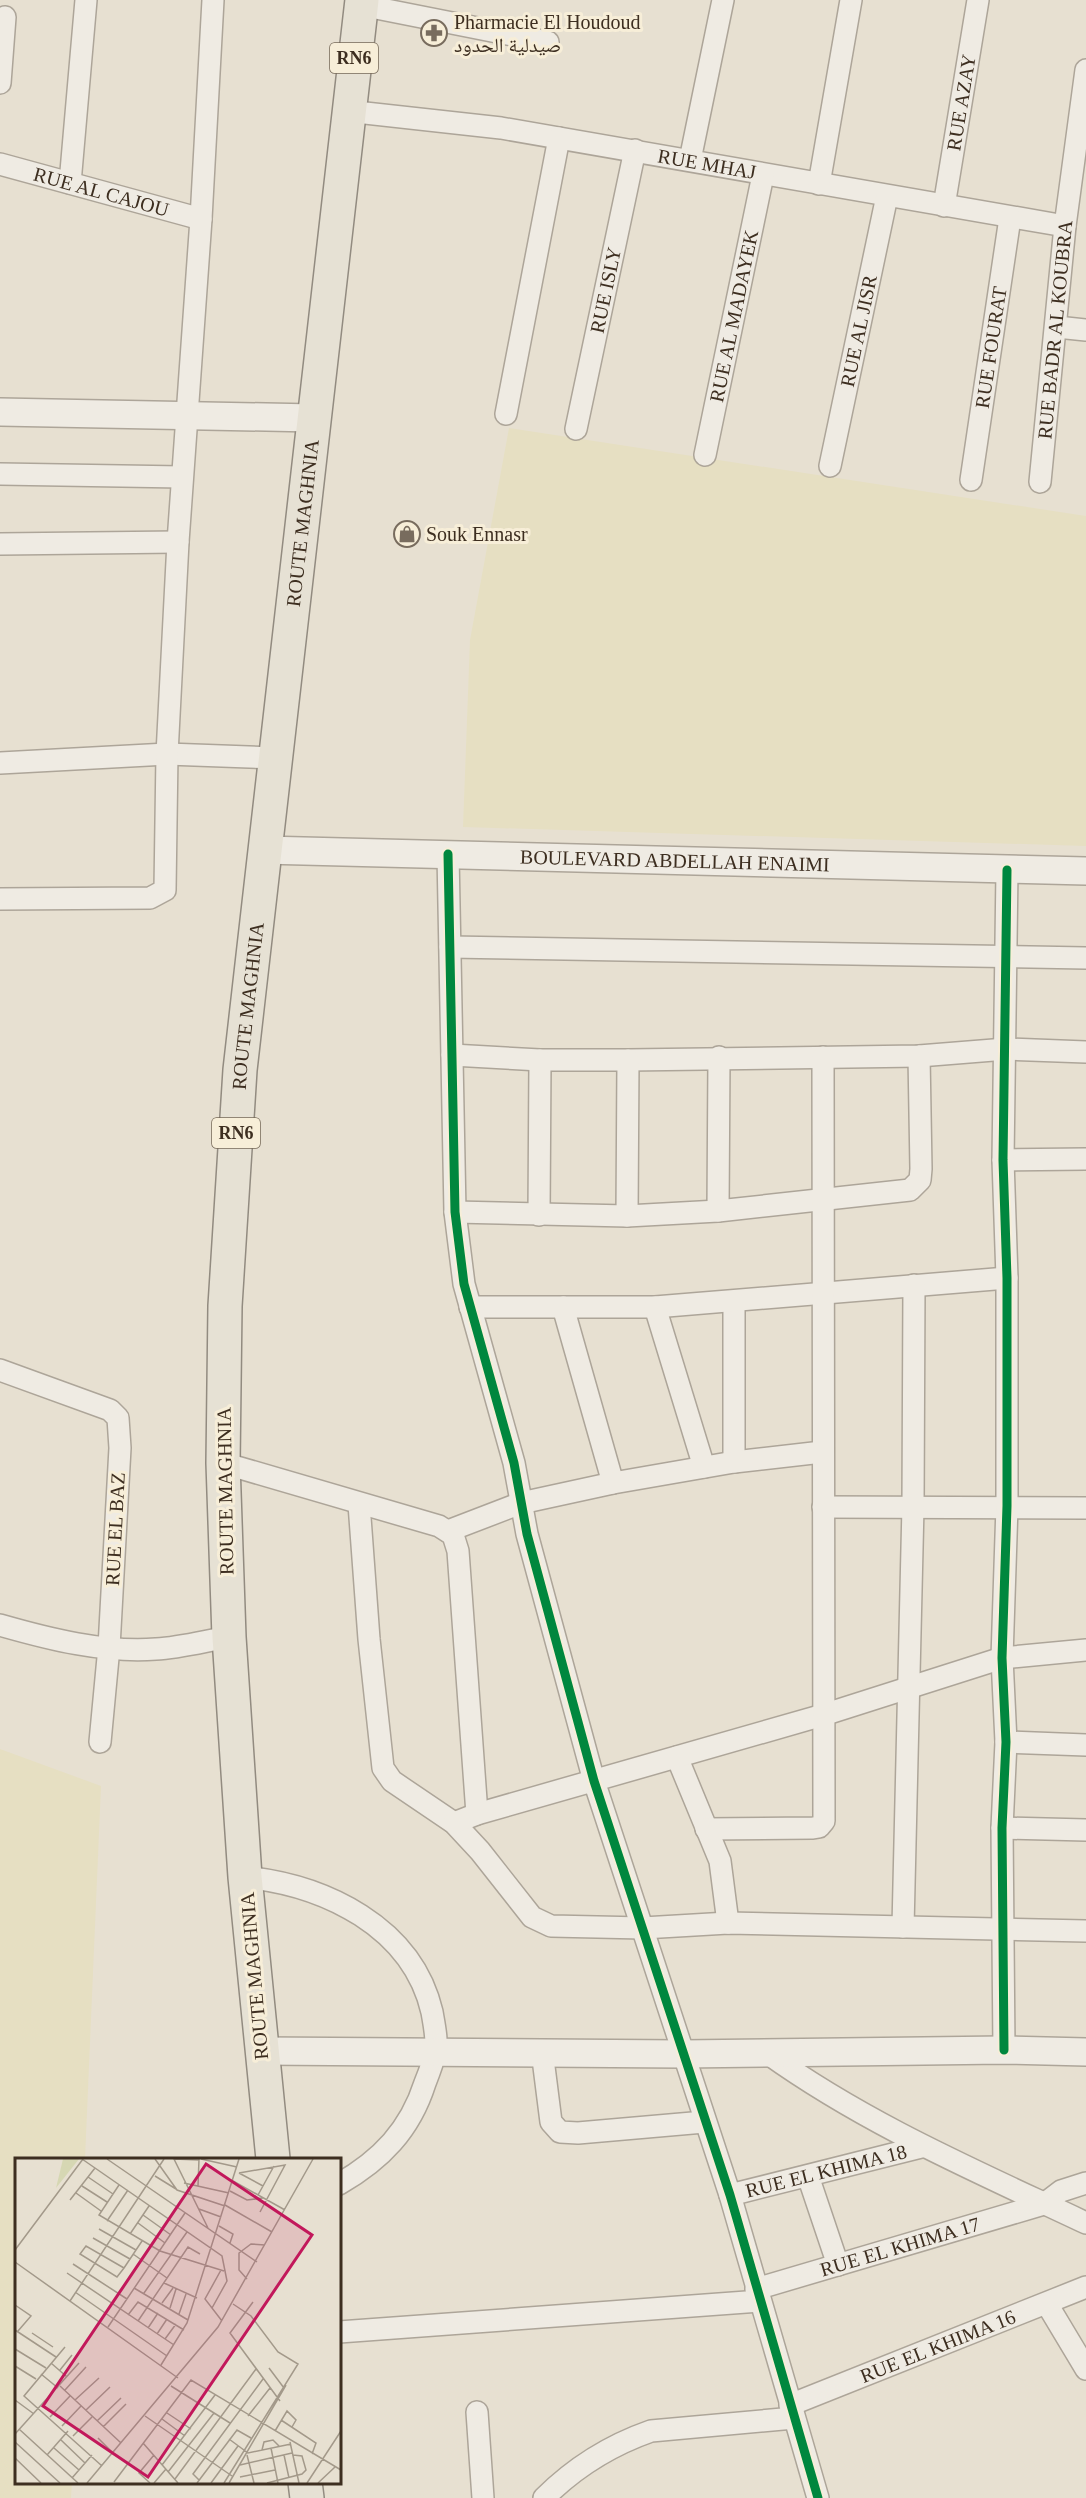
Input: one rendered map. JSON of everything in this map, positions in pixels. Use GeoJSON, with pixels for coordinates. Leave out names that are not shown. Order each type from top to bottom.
{"type":"FeatureCollection","features":[{"type":"Feature","properties":{"kind":"main road","name":"ROUTE MAGHNIA"},"geometry":{"type":"LineString","coordinates":[[273,2158],[245,1877],[229,1636],[223,1462],[223,1386],[232,1182],[240,1070],[361,2]]}},
{"type":"Feature","properties":{"kind":"main road"},"geometry":{"type":"LineString","coordinates":[[305,2483],[307,2498]]}},
{"type":"Feature","properties":{"kind":"street"},"geometry":{"type":"LineString","coordinates":[[70,183],[86,0]]}},
{"type":"Feature","properties":{"kind":"street"},"geometry":{"type":"LineString","coordinates":[[0,899],[150,898],[162,894],[166,884],[166,754],[213,0]]}},
{"type":"Feature","properties":{"kind":"street"},"geometry":{"type":"LineString","coordinates":[[690,160],[723,0]]}},
{"type":"Feature","properties":{"kind":"street"},"geometry":{"type":"LineString","coordinates":[[819,184],[851,0]]}},
{"type":"Feature","properties":{"kind":"street","name":"RUE AZAY"},"geometry":{"type":"LineString","coordinates":[[944,206],[978,0]]}},
{"type":"Feature","properties":{"kind":"street"},"geometry":{"type":"LineString","coordinates":[[361,2],[548,42]]}},
{"type":"Feature","properties":{"kind":"street"},"geometry":{"type":"LineString","coordinates":[[0,83],[5,17]]}},
{"type":"Feature","properties":{"kind":"street","name":"RUE BADR AL KOUBRA"},"geometry":{"type":"LineString","coordinates":[[1040,482],[1057,327],[1065,226],[1077,202],[1086,70]]}},
{"type":"Feature","properties":{"kind":"street","name":"RUE MHAJ"},"geometry":{"type":"LineString","coordinates":[[347,111],[635,150],[764,175],[1065,226]]}},
{"type":"Feature","properties":{"kind":"street"},"geometry":{"type":"LineString","coordinates":[[506,414],[559,138]]}},
{"type":"Feature","properties":{"kind":"street","name":"RUE ISLY"},"geometry":{"type":"LineString","coordinates":[[576,429],[635,150]]}},
{"type":"Feature","properties":{"kind":"street","name":"RUE AL CAJOU"},"geometry":{"type":"LineString","coordinates":[[0,164],[201,219]]}},
{"type":"Feature","properties":{"kind":"street","name":"RUE AL MADAYEK"},"geometry":{"type":"LineString","coordinates":[[705,455],[764,175]]}},
{"type":"Feature","properties":{"kind":"street","name":"RUE AL JISR"},"geometry":{"type":"LineString","coordinates":[[830,466],[887,196]]}},
{"type":"Feature","properties":{"kind":"street","name":"RUE FOURAT"},"geometry":{"type":"LineString","coordinates":[[970,480],[1010,218]]}},
{"type":"Feature","properties":{"kind":"street"},"geometry":{"type":"LineString","coordinates":[[1057,327],[1086,330]]}},
{"type":"Feature","properties":{"kind":"street"},"geometry":{"type":"LineString","coordinates":[[0,412],[314,418]]}},
{"type":"Feature","properties":{"kind":"street"},"geometry":{"type":"LineString","coordinates":[[0,474],[182,477]]}},
{"type":"Feature","properties":{"kind":"street"},"geometry":{"type":"LineString","coordinates":[[0,544],[178,542]]}},
{"type":"Feature","properties":{"kind":"street"},"geometry":{"type":"LineString","coordinates":[[0,763],[166,754],[275,758]]}},
{"type":"Feature","properties":{"kind":"street","name":"BOULEVARD ABDELLAH ENAIMI"},"geometry":{"type":"LineString","coordinates":[[264,850],[1086,871]]}},
{"type":"Feature","properties":{"kind":"street"},"geometry":{"type":"LineString","coordinates":[[448,854],[456,1212],[458,1245],[470,1307],[514,1463],[540,1584],[594,1781],[704,2122],[730,2195],[818,2498]]}},
{"type":"Feature","properties":{"kind":"street"},"geometry":{"type":"LineString","coordinates":[[1004,2050],[1002,1828],[1006,1742],[1002,1658],[1007,1506],[1007,1278],[1003,1160],[1007,870]]}},
{"type":"Feature","properties":{"kind":"street"},"geometry":{"type":"LineString","coordinates":[[450,947],[1086,958]]}},
{"type":"Feature","properties":{"kind":"street"},"geometry":{"type":"LineString","coordinates":[[452,1055],[540,1060],[628,1060],[919,1056],[1006,1050],[1086,1052]]}},
{"type":"Feature","properties":{"kind":"street"},"geometry":{"type":"LineString","coordinates":[[456,1212],[627,1216],[718,1211],[910,1190],[915,1187],[921,1169],[919,1056]]}},
{"type":"Feature","properties":{"kind":"street"},"geometry":{"type":"LineString","coordinates":[[706,1829],[813,1828],[823,1824],[823,1057]]}},
{"type":"Feature","properties":{"kind":"street"},"geometry":{"type":"LineString","coordinates":[[718,1211],[719,1058]]}},
{"type":"Feature","properties":{"kind":"street"},"geometry":{"type":"LineString","coordinates":[[539,1215],[540,1060]]}},
{"type":"Feature","properties":{"kind":"street"},"geometry":{"type":"LineString","coordinates":[[627,1216],[628,1060]]}},
{"type":"Feature","properties":{"kind":"street"},"geometry":{"type":"LineString","coordinates":[[1003,1160],[1086,1159]]}},
{"type":"Feature","properties":{"kind":"street"},"geometry":{"type":"LineString","coordinates":[[470,1307],[655,1307],[1007,1278]]}},
{"type":"Feature","properties":{"kind":"street"},"geometry":{"type":"LineString","coordinates":[[903,1927],[913,1506],[914,1285]]}},
{"type":"Feature","properties":{"kind":"street"},"geometry":{"type":"LineString","coordinates":[[734,1302],[734,1462]]}},
{"type":"Feature","properties":{"kind":"street"},"geometry":{"type":"LineString","coordinates":[[563,1307],[613,1483]]}},
{"type":"Feature","properties":{"kind":"street"},"geometry":{"type":"LineString","coordinates":[[655,1307],[704,1467]]}},
{"type":"Feature","properties":{"kind":"street","name":"RUE EL BAZ"},"geometry":{"type":"LineString","coordinates":[[0,1370],[110,1410],[118,1418],[120,1448],[109,1647]]}},
{"type":"Feature","properties":{"kind":"street"},"geometry":{"type":"LineString","coordinates":[[448,1531],[521,1503],[613,1483],[734,1462],[822,1452]]}},
{"type":"Feature","properties":{"kind":"street"},"geometry":{"type":"LineString","coordinates":[[223,1462],[448,1531],[456,1540],[477,1814]]}},
{"type":"Feature","properties":{"kind":"street"},"geometry":{"type":"LineString","coordinates":[[359,1504],[369,1639],[384,1768],[397,1785],[454,1823],[480,1851],[532,1917],[541,1923],[567,1928],[643,1928],[728,1923],[1086,1932]]}},
{"type":"Feature","properties":{"kind":"street"},"geometry":{"type":"LineString","coordinates":[[822,1507],[1086,1508]]}},
{"type":"Feature","properties":{"kind":"street"},"geometry":{"type":"LineString","coordinates":[[0,1625],[40,1637],[109,1647],[155,1650],[229,1636]]}},
{"type":"Feature","properties":{"kind":"street"},"geometry":{"type":"LineString","coordinates":[[100,1742],[109,1647]]}},
{"type":"Feature","properties":{"kind":"street"},"geometry":{"type":"LineString","coordinates":[[454,1823],[477,1814],[823,1715],[1002,1658],[1086,1650]]}},
{"type":"Feature","properties":{"kind":"street"},"geometry":{"type":"LineString","coordinates":[[1006,1742],[1086,1745]]}},
{"type":"Feature","properties":{"kind":"street"},"geometry":{"type":"LineString","coordinates":[[677,1757],[720,1861],[728,1923]]}},
{"type":"Feature","properties":{"kind":"street"},"geometry":{"type":"LineString","coordinates":[[1002,1828],[1086,1830]]}},
{"type":"Feature","properties":{"kind":"street"},"geometry":{"type":"LineString","coordinates":[[245,1877],[279,1881],[315,1891],[350,1907],[380,1930],[406,1957],[421,1980],[434,2021],[436,2051],[409,2123],[391,2146],[375,2161],[340,2183]]}},
{"type":"Feature","properties":{"kind":"street"},"geometry":{"type":"LineString","coordinates":[[261,2051],[542,2051],[683,2054],[1004,2050],[1086,2052]]}},
{"type":"Feature","properties":{"kind":"street"},"geometry":{"type":"LineString","coordinates":[[542,2051],[551,2122],[560,2132],[578,2133],[704,2122]]}},
{"type":"Feature","properties":{"kind":"street"},"geometry":{"type":"LineString","coordinates":[[767,2053],[819,2089],[921,2147],[1086,2223]]}},
{"type":"Feature","properties":{"kind":"street","name":"RUE EL KHIMA 18"},"geometry":{"type":"LineString","coordinates":[[730,2195],[921,2147]]}},
{"type":"Feature","properties":{"kind":"street"},"geometry":{"type":"LineString","coordinates":[[808,2176],[838,2265]]}},
{"type":"Feature","properties":{"kind":"street","name":"RUE EL KHIMA 17"},"geometry":{"type":"LineString","coordinates":[[340,2332],[758,2295],[838,2265],[1044,2204],[1061,2191],[1086,2183]]}},
{"type":"Feature","properties":{"kind":"street","name":"RUE EL KHIMA 16"},"geometry":{"type":"LineString","coordinates":[[544,2498],[567,2475],[630,2438],[651,2431],[792,2412],[1086,2287]]}},
{"type":"Feature","properties":{"kind":"street"},"geometry":{"type":"LineString","coordinates":[[1047,2304],[1086,2369]]}},
{"type":"Feature","properties":{"kind":"street"},"geometry":{"type":"LineString","coordinates":[[477,2412],[483,2498]]}},
{"type":"Feature","properties":{"kind":"shaded area"},"geometry":{"type":"Polygon","coordinates":[[[509,428],[1086,516],[1086,846],[463,827],[470,640],[509,428]]]}},
{"type":"Feature","properties":{"kind":"shaded area"},"geometry":{"type":"Polygon","coordinates":[[[0,1749],[101,1786],[85,2158],[15,2158],[15,2483],[72,2483],[71,2498],[0,2498],[0,1749]]]}},
{"type":"Feature","properties":{"kind":"cycle path"},"geometry":{"type":"LineString","coordinates":[[448,854],[455,1212],[464,1284],[514,1463],[527,1534],[594,1781],[730,2195],[818,2498]]}},
{"type":"Feature","properties":{"kind":"cycle path"},"geometry":{"type":"LineString","coordinates":[[1004,2050],[1002,1828],[1006,1742],[1002,1658],[1007,1506],[1007,1278],[1003,1160],[1007,870]]}},
{"type":"Feature","properties":{"kind":"place","name":"Pharmacie El Houdoud صيدلية الحدود"},"geometry":{"type":"Point","coordinates":[434,33]}},
{"type":"Feature","properties":{"kind":"place","name":"Souk Ennasr"},"geometry":{"type":"Point","coordinates":[407,534]}}]}
